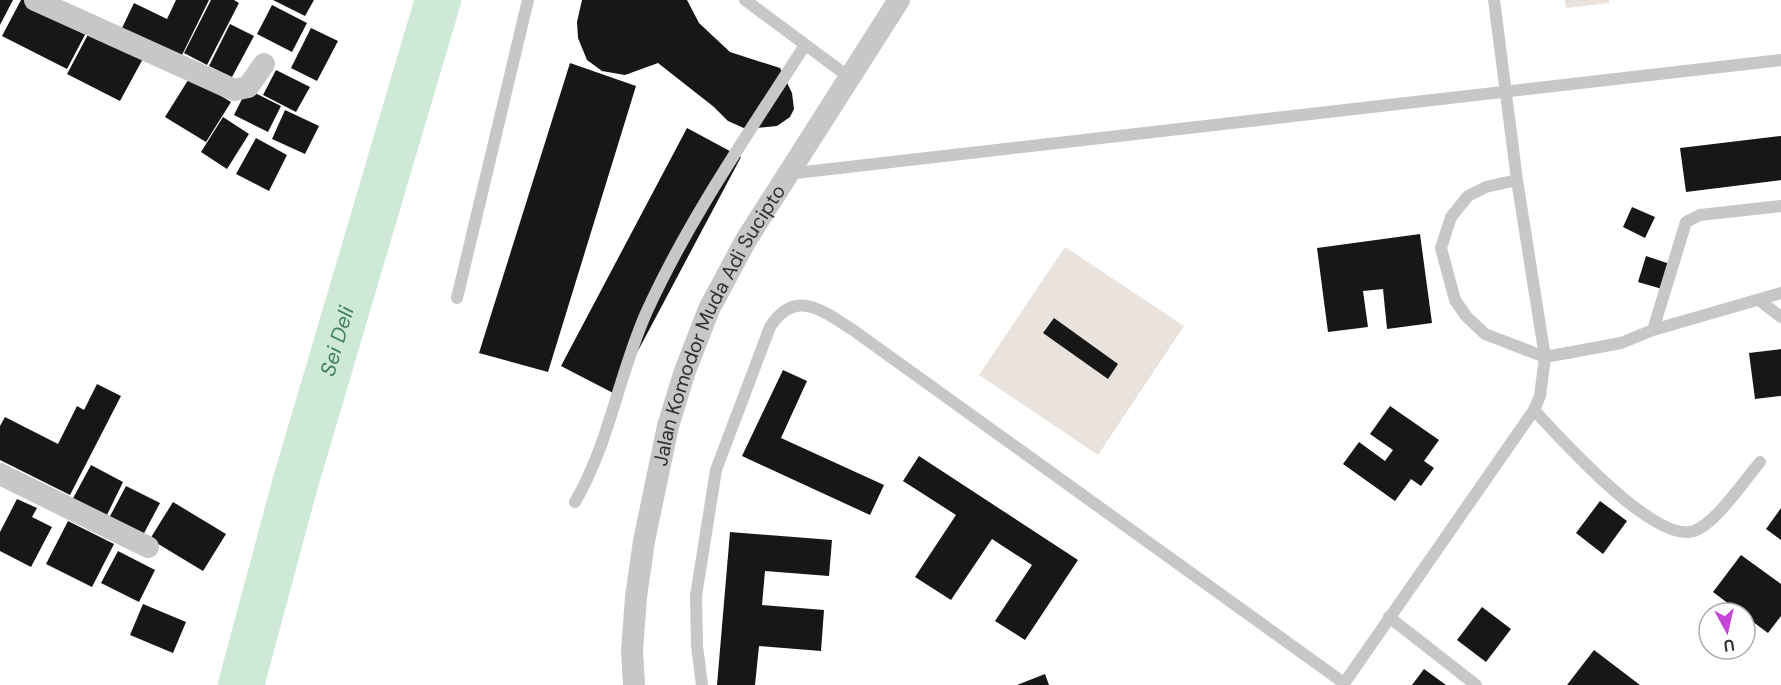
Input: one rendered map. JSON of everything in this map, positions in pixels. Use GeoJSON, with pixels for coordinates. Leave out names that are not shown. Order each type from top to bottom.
{"type":"FeatureCollection","features":[{"type":"Feature","properties":{"kind":"street"},"geometry":{"type":"LineString","coordinates":[[35,0],[234,90],[248,87],[264,64]]}},
{"type":"Feature","properties":{"kind":"street","name":"Jalan Komodor Muda Adi Sucipto"},"geometry":{"type":"LineString","coordinates":[[634,685],[632,651],[636,597],[644,541],[668,426],[685,370],[709,309],[746,240],[899,0]]}},
{"type":"Feature","properties":{"kind":"street"},"geometry":{"type":"LineString","coordinates":[[0,474],[148,547]]}},
{"type":"Feature","properties":{"kind":"lane"},"geometry":{"type":"LineString","coordinates":[[457,298],[528,0]]}},
{"type":"Feature","properties":{"kind":"lane"},"geometry":{"type":"LineString","coordinates":[[745,0],[849,77]]}},
{"type":"Feature","properties":{"kind":"lane"},"geometry":{"type":"LineString","coordinates":[[702,685],[697,646],[696,596],[716,470],[770,327],[780,312],[793,307],[808,306],[825,312],[852,330],[1344,684],[1534,410],[1540,396],[1545,357],[1517,180],[1494,0]]}},
{"type":"Feature","properties":{"kind":"lane"},"geometry":{"type":"LineString","coordinates":[[575,502],[589,478],[601,447],[646,312],[693,222],[805,45]]}},
{"type":"Feature","properties":{"kind":"lane"},"geometry":{"type":"LineString","coordinates":[[787,174],[1781,60]]}},
{"type":"Feature","properties":{"kind":"lane"},"geometry":{"type":"LineString","coordinates":[[1517,180],[1486,187],[1468,196],[1451,217],[1441,248],[1455,300],[1466,316],[1485,334],[1545,357],[1621,343],[1653,330],[1781,293]]}},
{"type":"Feature","properties":{"kind":"lane"},"geometry":{"type":"LineString","coordinates":[[1653,330],[1686,222],[1700,215],[1781,206]]}},
{"type":"Feature","properties":{"kind":"lane"},"geometry":{"type":"LineString","coordinates":[[1759,300],[1781,317]]}},
{"type":"Feature","properties":{"kind":"lane"},"geometry":{"type":"LineString","coordinates":[[1534,410],[1608,487],[1672,530],[1685,532],[1696,530],[1719,510],[1760,462]]}},
{"type":"Feature","properties":{"kind":"lane"},"geometry":{"type":"LineString","coordinates":[[1389,617],[1476,685]]}},
{"type":"Feature","properties":{"kind":"shaded area"},"geometry":{"type":"Polygon","coordinates":[[[1565,0],[1609,0],[1609,3],[1566,8],[1565,0]]]}},
{"type":"Feature","properties":{"kind":"shaded area"},"geometry":{"type":"Polygon","coordinates":[[[1065,247],[1184,326],[1098,455],[979,375],[1065,247]]]}},
{"type":"Feature","properties":{"kind":"building"},"geometry":{"type":"Polygon","coordinates":[[[0,0],[13,0],[0,25],[0,0]]]}},
{"type":"Feature","properties":{"kind":"building"},"geometry":{"type":"Polygon","coordinates":[[[21,0],[31,0],[88,29],[67,69],[2,36],[21,0]]]}},
{"type":"Feature","properties":{"kind":"building"},"geometry":{"type":"Polygon","coordinates":[[[176,0],[209,0],[181,57],[122,28],[134,3],[167,19],[176,0]]]}},
{"type":"Feature","properties":{"kind":"building"},"geometry":{"type":"Polygon","coordinates":[[[211,0],[234,0],[239,3],[207,65],[184,53],[211,0]]]}},
{"type":"Feature","properties":{"kind":"building"},"geometry":{"type":"Polygon","coordinates":[[[273,0],[314,0],[305,16],[273,0]]]}},
{"type":"Feature","properties":{"kind":"building"},"geometry":{"type":"Polygon","coordinates":[[[582,0],[687,0],[699,23],[730,52],[780,68],[792,93],[794,109],[790,117],[777,126],[746,129],[728,121],[714,107],[658,63],[625,75],[602,71],[587,60],[578,38],[577,22],[582,0]]]}},
{"type":"Feature","properties":{"kind":"building"},"geometry":{"type":"Polygon","coordinates":[[[272,5],[307,23],[292,52],[257,34],[272,5]]]}},
{"type":"Feature","properties":{"kind":"building"},"geometry":{"type":"Polygon","coordinates":[[[230,24],[254,36],[232,77],[209,66],[230,24]]]}},
{"type":"Feature","properties":{"kind":"building"},"geometry":{"type":"Polygon","coordinates":[[[92,27],[145,55],[120,101],[67,74],[92,27]]]}},
{"type":"Feature","properties":{"kind":"building"},"geometry":{"type":"Polygon","coordinates":[[[311,28],[338,41],[317,81],[291,68],[311,28]]]}},
{"type":"Feature","properties":{"kind":"building"},"geometry":{"type":"Polygon","coordinates":[[[570,63],[636,86],[548,372],[479,353],[570,63]]]}},
{"type":"Feature","properties":{"kind":"building"},"geometry":{"type":"Polygon","coordinates":[[[276,70],[310,87],[296,112],[263,95],[276,70]]]}},
{"type":"Feature","properties":{"kind":"building"},"geometry":{"type":"Polygon","coordinates":[[[190,77],[231,102],[206,142],[165,117],[190,77]]]}},
{"type":"Feature","properties":{"kind":"building"},"geometry":{"type":"Polygon","coordinates":[[[247,89],[281,106],[268,132],[234,115],[247,89]]]}},
{"type":"Feature","properties":{"kind":"building"},"geometry":{"type":"Polygon","coordinates":[[[285,110],[319,126],[305,154],[272,139],[285,110]]]}},
{"type":"Feature","properties":{"kind":"building"},"geometry":{"type":"Polygon","coordinates":[[[223,117],[249,134],[227,169],[201,152],[223,117]]]}},
{"type":"Feature","properties":{"kind":"building"},"geometry":{"type":"Polygon","coordinates":[[[687,128],[741,157],[615,394],[561,366],[687,128]]]}},
{"type":"Feature","properties":{"kind":"building"},"geometry":{"type":"Polygon","coordinates":[[[1781,136],[1781,180],[1686,192],[1680,148],[1781,136]]]}},
{"type":"Feature","properties":{"kind":"building"},"geometry":{"type":"Polygon","coordinates":[[[256,138],[287,155],[269,191],[236,174],[256,138]]]}},
{"type":"Feature","properties":{"kind":"building"},"geometry":{"type":"Polygon","coordinates":[[[1632,207],[1655,217],[1645,238],[1623,227],[1632,207]]]}},
{"type":"Feature","properties":{"kind":"building"},"geometry":{"type":"Polygon","coordinates":[[[1420,234],[1432,323],[1387,329],[1383,289],[1363,291],[1368,327],[1328,332],[1317,248],[1420,234]]]}},
{"type":"Feature","properties":{"kind":"building"},"geometry":{"type":"Polygon","coordinates":[[[1646,256],[1670,264],[1662,289],[1638,282],[1646,256]]]}},
{"type":"Feature","properties":{"kind":"building"},"geometry":{"type":"Polygon","coordinates":[[[1054,318],[1118,364],[1108,379],[1043,333],[1054,318]]]}},
{"type":"Feature","properties":{"kind":"building"},"geometry":{"type":"Polygon","coordinates":[[[1781,349],[1781,396],[1755,399],[1749,353],[1781,349]]]}},
{"type":"Feature","properties":{"kind":"building"},"geometry":{"type":"Polygon","coordinates":[[[783,370],[807,381],[781,438],[884,485],[870,515],[742,456],[783,370]]]}},
{"type":"Feature","properties":{"kind":"building"},"geometry":{"type":"Polygon","coordinates":[[[97,384],[121,396],[70,495],[0,460],[0,426],[5,417],[58,444],[77,406],[84,410],[97,384]]]}},
{"type":"Feature","properties":{"kind":"building"},"geometry":{"type":"Polygon","coordinates":[[[1390,406],[1439,440],[1424,461],[1434,468],[1421,486],[1411,479],[1395,501],[1343,464],[1359,442],[1385,461],[1393,450],[1370,434],[1390,406]]]}},
{"type":"Feature","properties":{"kind":"building"},"geometry":{"type":"Polygon","coordinates":[[[919,456],[1078,560],[1025,640],[995,621],[1032,565],[992,539],[951,600],[915,577],[956,515],[903,481],[919,456]]]}},
{"type":"Feature","properties":{"kind":"building"},"geometry":{"type":"Polygon","coordinates":[[[91,465],[123,482],[105,519],[71,502],[91,465]]]}},
{"type":"Feature","properties":{"kind":"building"},"geometry":{"type":"Polygon","coordinates":[[[126,486],[160,503],[142,537],[108,520],[126,486]]]}},
{"type":"Feature","properties":{"kind":"building"},"geometry":{"type":"Polygon","coordinates":[[[17,499],[37,508],[32,517],[52,527],[31,567],[0,551],[0,532],[17,499]]]}},
{"type":"Feature","properties":{"kind":"building"},"geometry":{"type":"Polygon","coordinates":[[[1600,501],[1627,521],[1603,554],[1576,533],[1600,501]]]}},
{"type":"Feature","properties":{"kind":"building"},"geometry":{"type":"Polygon","coordinates":[[[173,502],[226,534],[203,571],[150,539],[173,502]]]}},
{"type":"Feature","properties":{"kind":"building"},"geometry":{"type":"Polygon","coordinates":[[[1781,508],[1781,540],[1766,529],[1781,508]]]}},
{"type":"Feature","properties":{"kind":"building"},"geometry":{"type":"Polygon","coordinates":[[[68,521],[114,544],[92,587],[46,564],[68,521]]]}},
{"type":"Feature","properties":{"kind":"building"},"geometry":{"type":"Polygon","coordinates":[[[730,532],[832,540],[829,576],[765,571],[762,605],[824,610],[821,651],[759,646],[755,685],[717,685],[730,532]]]}},
{"type":"Feature","properties":{"kind":"building"},"geometry":{"type":"Polygon","coordinates":[[[118,551],[155,570],[139,602],[101,583],[118,551]]]}},
{"type":"Feature","properties":{"kind":"building"},"geometry":{"type":"Polygon","coordinates":[[[1741,555],[1781,584],[1781,616],[1768,633],[1757,625],[1757,601],[1725,601],[1713,592],[1741,555]]]}},
{"type":"Feature","properties":{"kind":"building"},"geometry":{"type":"Polygon","coordinates":[[[143,604],[186,622],[173,653],[130,635],[143,604]]]}},
{"type":"Feature","properties":{"kind":"building"},"geometry":{"type":"Polygon","coordinates":[[[1482,607],[1511,629],[1486,662],[1457,640],[1482,607]]]}},
{"type":"Feature","properties":{"kind":"building"},"geometry":{"type":"Polygon","coordinates":[[[1594,650],[1640,685],[1567,685],[1594,650]]]}},
{"type":"Feature","properties":{"kind":"building"},"geometry":{"type":"Polygon","coordinates":[[[1424,669],[1446,685],[1412,685],[1424,669]]]}},
{"type":"Feature","properties":{"kind":"building"},"geometry":{"type":"Polygon","coordinates":[[[1045,674],[1049,685],[1017,685],[1045,674]]]}},
{"type":"Feature","properties":{"kind":"waterway","name":"Sei Deli"},"geometry":{"type":"LineString","coordinates":[[241,685],[295,484],[438,0]]}}]}
